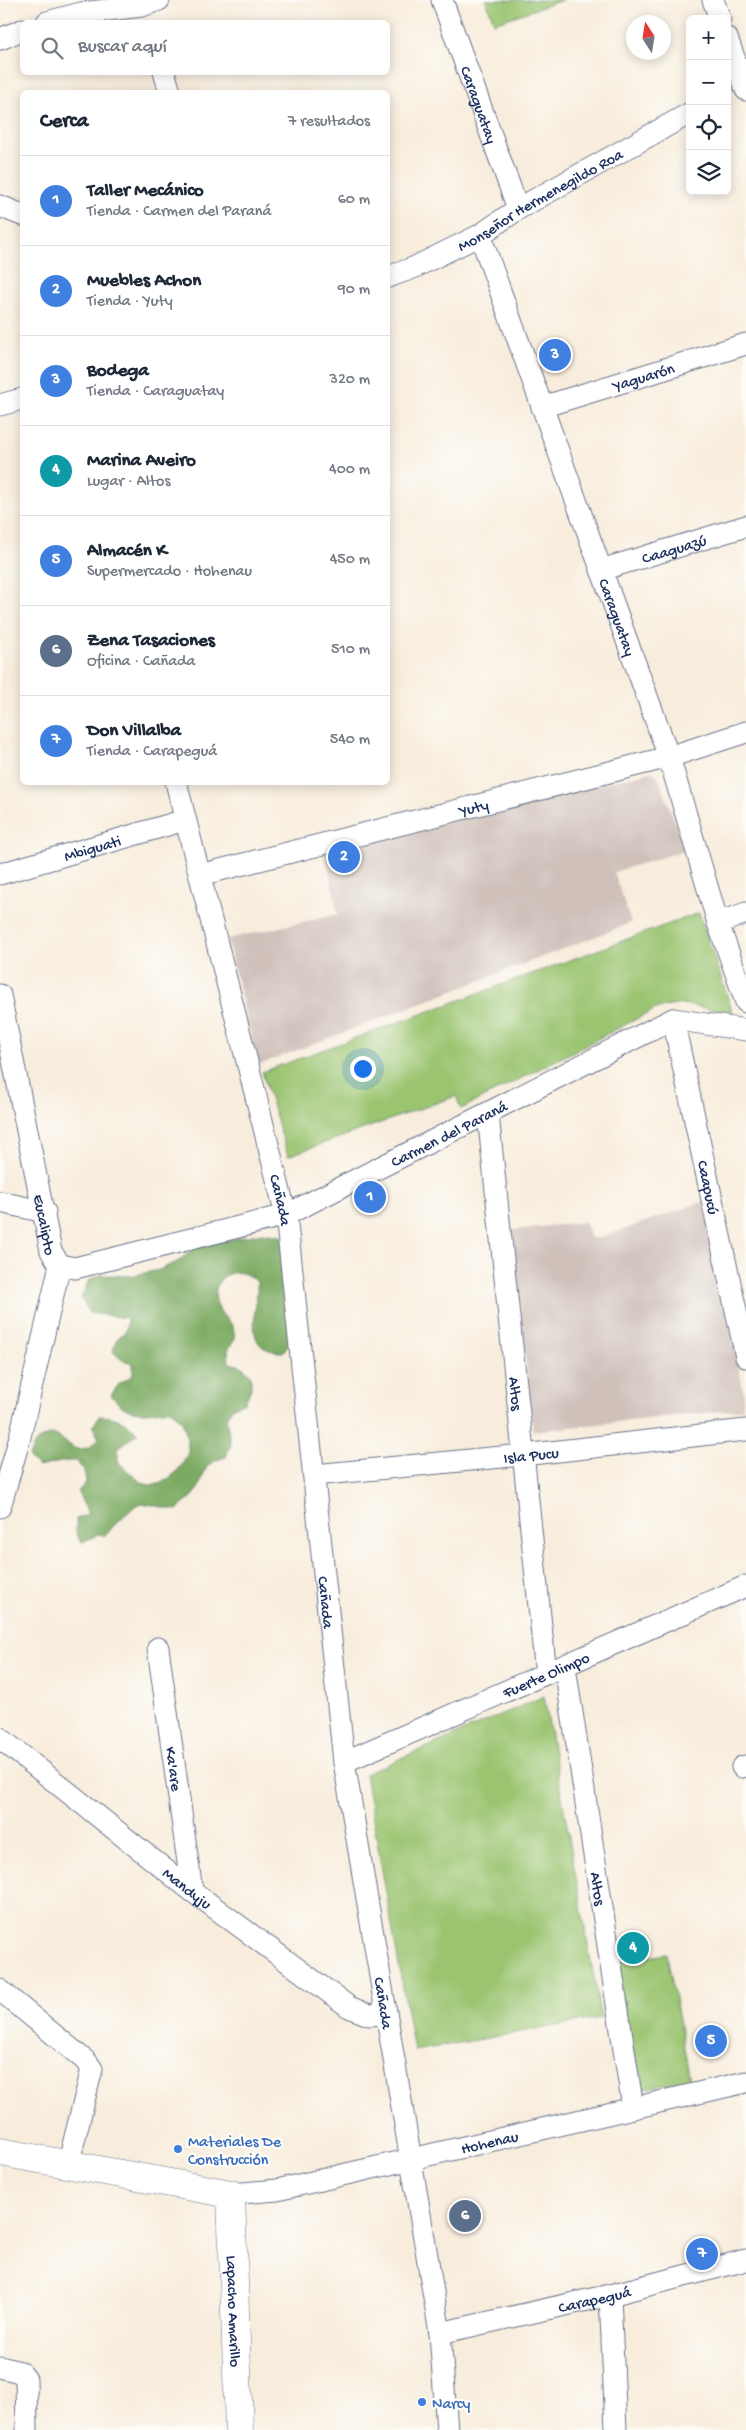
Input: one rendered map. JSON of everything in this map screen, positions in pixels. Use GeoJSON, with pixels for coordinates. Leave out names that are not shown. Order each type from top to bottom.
{"type":"FeatureCollection","features":[{"type":"Feature","properties":{"kind":"main road"},"geometry":{"type":"LineString","coordinates":[[0,2152],[231,2194]]}},
{"type":"Feature","properties":{"kind":"main road","name":"Lapacho Amarillo"},"geometry":{"type":"LineString","coordinates":[[231,2194],[240,2430]]}},
{"type":"Feature","properties":{"kind":"street","name":"Caraguatay"},"geometry":{"type":"LineString","coordinates":[[442,0],[518,209]]}},
{"type":"Feature","properties":{"kind":"street"},"geometry":{"type":"LineString","coordinates":[[714,0],[719,15]]}},
{"type":"Feature","properties":{"kind":"street"},"geometry":{"type":"LineString","coordinates":[[51,20],[79,7],[150,9]]}},
{"type":"Feature","properties":{"kind":"street"},"geometry":{"type":"LineString","coordinates":[[0,39],[20,31]]}},
{"type":"Feature","properties":{"kind":"street"},"geometry":{"type":"LineString","coordinates":[[731,52],[741,87]]}},
{"type":"Feature","properties":{"kind":"street"},"geometry":{"type":"LineString","coordinates":[[165,75],[169,90]]}},
{"type":"Feature","properties":{"kind":"street","name":"Monseñor Hermenegildo Roa"},"geometry":{"type":"LineString","coordinates":[[390,276],[413,268],[480,235],[518,209],[686,115]]}},
{"type":"Feature","properties":{"kind":"street"},"geometry":{"type":"LineString","coordinates":[[0,206],[20,214]]}},
{"type":"Feature","properties":{"kind":"street","name":"Caraguatay"},"geometry":{"type":"LineString","coordinates":[[480,235],[669,757],[718,923],[746,1002]]}},
{"type":"Feature","properties":{"kind":"street","name":"Yaguarón"},"geometry":{"type":"LineString","coordinates":[[542,407],[746,344]]}},
{"type":"Feature","properties":{"kind":"street"},"geometry":{"type":"LineString","coordinates":[[0,405],[20,400]]}},
{"type":"Feature","properties":{"kind":"street","name":"Caaguazú"},"geometry":{"type":"LineString","coordinates":[[601,570],[746,526]]}},
{"type":"Feature","properties":{"kind":"street","name":"Yuty"},"geometry":{"type":"LineString","coordinates":[[200,875],[669,757],[746,732]]}},
{"type":"Feature","properties":{"kind":"street","name":"Cañada"},"geometry":{"type":"LineString","coordinates":[[177,785],[286,1215],[344,1762],[440,2333],[446,2430]]}},
{"type":"Feature","properties":{"kind":"street","name":"Mbiguati"},"geometry":{"type":"LineString","coordinates":[[0,874],[185,820]]}},
{"type":"Feature","properties":{"kind":"street"},"geometry":{"type":"LineString","coordinates":[[718,923],[746,913]]}},
{"type":"Feature","properties":{"kind":"street","name":"Eucalipto"},"geometry":{"type":"LineString","coordinates":[[0,995],[3,1024],[51,1251],[60,1265],[19,1441],[0,1507]]}},
{"type":"Feature","properties":{"kind":"street"},"geometry":{"type":"LineString","coordinates":[[673,1019],[746,1030]]}},
{"type":"Feature","properties":{"kind":"street","name":"Carmen del Paraná"},"geometry":{"type":"LineString","coordinates":[[60,1265],[75,1268],[286,1215],[673,1019]]}},
{"type":"Feature","properties":{"kind":"street","name":"Caapucú"},"geometry":{"type":"LineString","coordinates":[[673,1019],[746,1357]]}},
{"type":"Feature","properties":{"kind":"street","name":"Altos"},"geometry":{"type":"LineString","coordinates":[[488,1114],[523,1455],[555,1671],[633,2108]]}},
{"type":"Feature","properties":{"kind":"street"},"geometry":{"type":"LineString","coordinates":[[0,1202],[44,1212]]}},
{"type":"Feature","properties":{"kind":"street","name":"Isla Pucu"},"geometry":{"type":"LineString","coordinates":[[314,1475],[523,1455],[746,1430]]}},
{"type":"Feature","properties":{"kind":"street","name":"Fuerte Olimpo"},"geometry":{"type":"LineString","coordinates":[[344,1762],[746,1586]]}},
{"type":"Feature","properties":{"kind":"street","name":"Ka'are"},"geometry":{"type":"LineString","coordinates":[[158,1648],[192,1891]]}},
{"type":"Feature","properties":{"kind":"street","name":"Mandyju"},"geometry":{"type":"LineString","coordinates":[[0,1738],[192,1891],[348,2007],[369,2015],[386,2014]]}},
{"type":"Feature","properties":{"kind":"street"},"geometry":{"type":"LineString","coordinates":[[0,1990],[91,2066],[93,2071],[68,2165]]}},
{"type":"Feature","properties":{"kind":"street","name":"Hohenau"},"geometry":{"type":"LineString","coordinates":[[231,2194],[277,2190],[746,2082]]}},
{"type":"Feature","properties":{"kind":"street","name":"Carapeguá"},"geometry":{"type":"LineString","coordinates":[[440,2333],[610,2295],[746,2260]]}},
{"type":"Feature","properties":{"kind":"street"},"geometry":{"type":"LineString","coordinates":[[610,2295],[616,2430]]}},
{"type":"Feature","properties":{"kind":"street"},"geometry":{"type":"LineString","coordinates":[[10,2370],[26,2379],[28,2388],[28,2430]]}},
{"type":"Feature","properties":{"kind":"shaded area"},"geometry":{"type":"Polygon","coordinates":[[[650,772],[657,775],[686,850],[614,872],[631,923],[258,1065],[227,939],[338,914],[325,852],[650,772]]]}},
{"type":"Feature","properties":{"kind":"shaded area"},"geometry":{"type":"Polygon","coordinates":[[[705,1201],[744,1394],[742,1409],[533,1431],[512,1230],[585,1222],[590,1238],[599,1238],[705,1201]]]}},
{"type":"Feature","properties":{"kind":"green space"},"geometry":{"type":"Polygon","coordinates":[[[486,0],[563,0],[494,23],[486,0]]]}},
{"type":"Feature","properties":{"kind":"green space"},"geometry":{"type":"Polygon","coordinates":[[[699,913],[733,1013],[683,1004],[658,1008],[461,1109],[456,1096],[288,1156],[262,1072],[699,913]]]}},
{"type":"Feature","properties":{"kind":"green space"},"geometry":{"type":"Polygon","coordinates":[[[263,1233],[282,1236],[290,1342],[283,1352],[269,1350],[261,1345],[256,1337],[254,1328],[257,1282],[246,1275],[236,1273],[226,1275],[220,1281],[216,1290],[216,1301],[222,1313],[233,1325],[235,1339],[228,1350],[229,1363],[242,1366],[251,1376],[251,1389],[245,1402],[233,1407],[226,1418],[231,1445],[226,1457],[212,1462],[208,1466],[195,1494],[177,1510],[138,1504],[104,1536],[97,1535],[81,1543],[76,1532],[76,1519],[88,1514],[78,1492],[86,1482],[84,1470],[75,1461],[38,1467],[29,1458],[32,1448],[40,1439],[54,1434],[76,1449],[89,1448],[99,1439],[93,1427],[99,1416],[116,1418],[125,1422],[138,1433],[118,1448],[118,1462],[137,1479],[149,1485],[161,1483],[173,1475],[186,1458],[188,1451],[182,1422],[169,1409],[136,1412],[123,1407],[111,1395],[119,1384],[133,1375],[133,1363],[122,1360],[113,1352],[116,1340],[126,1330],[127,1318],[89,1313],[81,1298],[89,1280],[101,1275],[130,1276],[159,1270],[177,1262],[198,1246],[263,1233]]]}},
{"type":"Feature","properties":{"kind":"green space"},"geometry":{"type":"Polygon","coordinates":[[[544,1696],[601,2018],[414,2051],[365,1774],[544,1696]]]}},
{"type":"Feature","properties":{"kind":"green space"},"geometry":{"type":"Polygon","coordinates":[[[667,1954],[690,2080],[633,2091],[612,1963],[667,1954]]]}},
{"type":"Feature","properties":{"kind":"place","name":"Bodega"},"geometry":{"type":"Point","coordinates":[555,355]}},
{"type":"Feature","properties":{"kind":"place","name":"Muebles Achon"},"geometry":{"type":"Point","coordinates":[344,857]}},
{"type":"Feature","properties":{"kind":"place","name":"Taller Mecánico"},"geometry":{"type":"Point","coordinates":[370,1197]}},
{"type":"Feature","properties":{"kind":"place","name":"Marina Aveiro"},"geometry":{"type":"Point","coordinates":[633,1948]}},
{"type":"Feature","properties":{"kind":"place","name":"Almacén K"},"geometry":{"type":"Point","coordinates":[711,2041]}},
{"type":"Feature","properties":{"kind":"place","name":"Materiales De Construcción"},"geometry":{"type":"Point","coordinates":[178,2149]}},
{"type":"Feature","properties":{"kind":"place","name":"Zena Tasaciones"},"geometry":{"type":"Point","coordinates":[465,2216]}},
{"type":"Feature","properties":{"kind":"place","name":"Don Villalba"},"geometry":{"type":"Point","coordinates":[702,2254]}},
{"type":"Feature","properties":{"kind":"place","name":"Narcy"},"geometry":{"type":"Point","coordinates":[422,2402]}}]}
